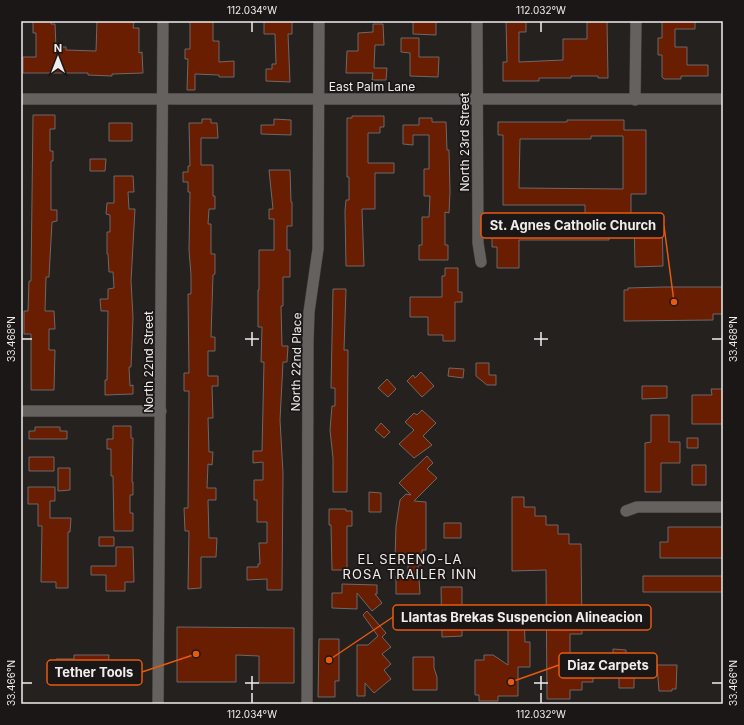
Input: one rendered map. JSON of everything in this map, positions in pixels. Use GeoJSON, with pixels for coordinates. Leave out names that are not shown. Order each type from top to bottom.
{"type":"FeatureCollection","features":[{"type":"Feature","properties":{"kind":"street","name":"North 22nd Street"},"geometry":{"type":"LineString","coordinates":[[158,704],[161,411],[162,21]]}},
{"type":"Feature","properties":{"kind":"street","name":"North 22nd Place"},"geometry":{"type":"LineString","coordinates":[[307,704],[308,342],[309,312],[318,249],[319,21]]}},
{"type":"Feature","properties":{"kind":"street","name":"North 23rd Street"},"geometry":{"type":"LineString","coordinates":[[478,21],[478,244],[481,262]]}},
{"type":"Feature","properties":{"kind":"street"},"geometry":{"type":"LineString","coordinates":[[635,100],[636,21]]}},
{"type":"Feature","properties":{"kind":"street","name":"East Palm Lane"},"geometry":{"type":"LineString","coordinates":[[21,99],[723,99]]}},
{"type":"Feature","properties":{"kind":"street"},"geometry":{"type":"LineString","coordinates":[[21,411],[161,411]]}},
{"type":"Feature","properties":{"kind":"street"},"geometry":{"type":"LineString","coordinates":[[626,511],[637,507],[723,507]]}},
{"type":"Feature","properties":{"kind":"building"},"geometry":{"type":"Polygon","coordinates":[[[33,21],[51,21],[51,24],[55,24],[56,47],[66,47],[66,50],[96,51],[97,21],[134,22],[133,28],[139,28],[139,53],[142,52],[143,73],[112,74],[112,76],[88,75],[88,73],[23,73],[23,57],[36,57],[36,33],[33,33],[33,21]]]}},
{"type":"Feature","properties":{"kind":"building"},"geometry":{"type":"Polygon","coordinates":[[[190,21],[213,21],[213,41],[219,41],[219,62],[234,61],[234,77],[195,74],[195,90],[187,90],[188,59],[185,59],[185,49],[190,49],[190,21]]]}},
{"type":"Feature","properties":{"kind":"building"},"geometry":{"type":"Polygon","coordinates":[[[264,21],[292,21],[292,34],[288,34],[290,82],[266,81],[266,69],[272,69],[272,64],[276,64],[275,34],[264,34],[264,21]]]}},
{"type":"Feature","properties":{"kind":"building"},"geometry":{"type":"Polygon","coordinates":[[[413,21],[436,21],[436,35],[413,34],[413,21]]]}},
{"type":"Feature","properties":{"kind":"building"},"geometry":{"type":"Polygon","coordinates":[[[506,21],[526,21],[526,32],[519,32],[519,62],[563,60],[563,39],[587,39],[587,21],[607,21],[608,78],[598,78],[598,76],[571,76],[571,78],[539,78],[539,81],[503,81],[503,62],[507,62],[506,21]]]}},
{"type":"Feature","properties":{"kind":"building"},"geometry":{"type":"Polygon","coordinates":[[[662,21],[695,21],[695,29],[675,29],[675,47],[687,47],[687,65],[708,65],[708,76],[681,76],[681,79],[664,79],[662,77],[662,55],[658,55],[658,38],[662,38],[662,21]]]}},
{"type":"Feature","properties":{"kind":"building"},"geometry":{"type":"Polygon","coordinates":[[[373,24],[383,24],[384,45],[375,45],[374,68],[387,68],[386,80],[372,80],[373,73],[346,73],[347,51],[358,51],[358,33],[373,32],[373,24]]]}},
{"type":"Feature","properties":{"kind":"building"},"geometry":{"type":"Polygon","coordinates":[[[401,38],[419,38],[419,57],[439,57],[438,77],[410,76],[410,53],[401,52],[401,38]]]}},
{"type":"Feature","properties":{"kind":"building"},"geometry":{"type":"Polygon","coordinates":[[[33,115],[55,115],[55,129],[50,129],[50,151],[53,151],[53,161],[51,161],[51,210],[57,210],[57,221],[52,222],[49,277],[46,277],[45,311],[54,311],[55,329],[49,329],[49,350],[55,350],[54,390],[31,390],[31,334],[24,334],[24,311],[28,311],[29,281],[31,281],[33,115]]]}},
{"type":"Feature","properties":{"kind":"building"},"geometry":{"type":"Polygon","coordinates":[[[352,116],[384,116],[384,127],[380,127],[380,133],[368,133],[368,163],[394,163],[394,173],[375,173],[375,209],[362,209],[364,266],[346,266],[345,211],[346,200],[349,200],[349,177],[347,177],[347,118],[352,118],[352,116]]]}},
{"type":"Feature","properties":{"kind":"building"},"geometry":{"type":"Polygon","coordinates":[[[419,118],[432,118],[432,122],[446,122],[447,150],[449,150],[450,192],[449,213],[445,212],[445,245],[448,245],[448,260],[419,260],[419,245],[422,245],[422,217],[429,217],[430,196],[424,196],[424,169],[429,169],[429,135],[413,135],[413,145],[403,144],[403,125],[419,125],[419,118]]]}},
{"type":"Feature","properties":{"kind":"building"},"geometry":{"type":"Polygon","coordinates":[[[202,119],[211,119],[211,123],[217,123],[218,138],[201,138],[201,165],[213,165],[213,196],[215,196],[215,209],[209,209],[208,224],[211,224],[211,254],[215,254],[211,337],[215,337],[215,351],[208,351],[208,376],[218,376],[218,386],[212,386],[213,418],[208,418],[209,452],[213,452],[212,465],[208,464],[207,488],[216,488],[216,500],[208,500],[209,538],[217,538],[216,557],[201,557],[201,588],[188,589],[189,531],[185,531],[184,508],[188,508],[189,391],[184,391],[184,373],[189,373],[188,294],[191,294],[191,275],[189,250],[190,192],[188,192],[188,182],[183,182],[183,172],[188,172],[188,166],[190,166],[189,123],[202,123],[202,119]]]}},
{"type":"Feature","properties":{"kind":"building"},"geometry":{"type":"Polygon","coordinates":[[[274,119],[291,120],[291,135],[261,134],[261,125],[274,125],[274,119]]]}},
{"type":"Feature","properties":{"kind":"building"},"geometry":{"type":"Polygon","coordinates":[[[567,120],[624,120],[624,130],[646,130],[646,194],[631,194],[631,216],[609,216],[609,240],[519,240],[519,268],[497,268],[497,247],[492,247],[492,220],[585,220],[585,205],[503,205],[503,135],[498,135],[498,122],[567,122],[567,120]],[[591,136],[591,139],[520,139],[519,188],[623,189],[623,136],[591,136]]]}},
{"type":"Feature","properties":{"kind":"building"},"geometry":{"type":"Polygon","coordinates":[[[109,123],[132,123],[132,141],[109,141],[109,123]]]}},
{"type":"Feature","properties":{"kind":"building"},"geometry":{"type":"Polygon","coordinates":[[[90,159],[106,159],[105,171],[90,171],[90,159]]]}},
{"type":"Feature","properties":{"kind":"building"},"geometry":{"type":"Polygon","coordinates":[[[269,170],[290,170],[292,202],[292,226],[287,226],[287,250],[290,250],[290,277],[283,277],[283,306],[281,306],[282,346],[288,346],[287,362],[283,362],[280,420],[283,473],[282,590],[267,590],[267,579],[247,580],[247,567],[258,567],[258,564],[260,564],[259,543],[267,543],[267,522],[257,522],[257,500],[254,500],[254,480],[263,480],[263,462],[253,463],[253,451],[262,451],[264,362],[261,362],[262,327],[258,327],[259,250],[274,250],[274,219],[269,219],[269,209],[273,209],[269,170]]]}},
{"type":"Feature","properties":{"kind":"building"},"geometry":{"type":"Polygon","coordinates":[[[114,176],[133,176],[134,192],[128,192],[129,209],[135,209],[131,281],[133,317],[131,367],[129,367],[130,386],[133,385],[133,394],[105,395],[105,380],[107,380],[108,311],[101,311],[100,299],[108,299],[108,289],[114,288],[113,272],[109,272],[107,254],[107,232],[110,232],[110,215],[106,214],[107,203],[114,203],[114,176]]]}},
{"type":"Feature","properties":{"kind":"building"},"geometry":{"type":"Polygon","coordinates":[[[634,216],[662,216],[663,266],[635,267],[634,216]]]}},
{"type":"Feature","properties":{"kind":"building"},"geometry":{"type":"Polygon","coordinates":[[[445,268],[458,268],[458,292],[462,292],[462,302],[455,302],[455,341],[443,341],[443,335],[428,335],[428,317],[410,317],[410,297],[442,297],[442,276],[445,276],[445,268]]]}},
{"type":"Feature","properties":{"kind":"building"},"geometry":{"type":"Polygon","coordinates":[[[723,287],[723,314],[713,314],[713,320],[624,321],[624,290],[628,290],[628,288],[723,287]]]}},
{"type":"Feature","properties":{"kind":"building"},"geometry":{"type":"Polygon","coordinates":[[[333,289],[346,289],[344,350],[348,350],[347,492],[333,492],[333,458],[330,430],[332,406],[335,406],[335,388],[331,388],[333,289]]]}},
{"type":"Feature","properties":{"kind":"building"},"geometry":{"type":"Polygon","coordinates":[[[476,363],[489,363],[489,375],[496,375],[496,385],[487,385],[476,376],[476,363]]]}},
{"type":"Feature","properties":{"kind":"building"},"geometry":{"type":"Polygon","coordinates":[[[449,368],[464,369],[463,378],[448,376],[449,368]]]}},
{"type":"Feature","properties":{"kind":"building"},"geometry":{"type":"Polygon","coordinates":[[[421,372],[434,386],[422,397],[407,381],[413,375],[415,378],[421,372]]]}},
{"type":"Feature","properties":{"kind":"building"},"geometry":{"type":"Polygon","coordinates":[[[387,379],[396,389],[388,397],[378,388],[387,379]]]}},
{"type":"Feature","properties":{"kind":"building"},"geometry":{"type":"Polygon","coordinates":[[[642,386],[667,386],[667,398],[642,399],[642,386]]]}},
{"type":"Feature","properties":{"kind":"building"},"geometry":{"type":"Polygon","coordinates":[[[711,389],[723,389],[723,424],[692,424],[692,395],[712,395],[711,389]]]}},
{"type":"Feature","properties":{"kind":"building"},"geometry":{"type":"Polygon","coordinates":[[[422,410],[436,423],[423,436],[432,445],[414,458],[399,444],[414,430],[405,422],[414,413],[417,415],[422,410]]]}},
{"type":"Feature","properties":{"kind":"building"},"geometry":{"type":"Polygon","coordinates":[[[651,415],[669,415],[669,442],[680,442],[680,463],[661,463],[661,492],[645,492],[645,443],[651,442],[651,415]]]}},
{"type":"Feature","properties":{"kind":"building"},"geometry":{"type":"Polygon","coordinates":[[[381,423],[390,432],[384,438],[375,430],[381,423]]]}},
{"type":"Feature","properties":{"kind":"building"},"geometry":{"type":"Polygon","coordinates":[[[113,426],[131,426],[131,438],[133,438],[133,495],[130,495],[130,513],[133,513],[133,531],[114,531],[111,449],[107,449],[107,439],[113,439],[113,426]]]}},
{"type":"Feature","properties":{"kind":"building"},"geometry":{"type":"Polygon","coordinates":[[[35,427],[60,427],[60,431],[67,431],[67,439],[29,439],[29,431],[35,431],[35,427]]]}},
{"type":"Feature","properties":{"kind":"building"},"geometry":{"type":"Polygon","coordinates":[[[687,438],[698,438],[698,448],[687,448],[687,438]]]}},
{"type":"Feature","properties":{"kind":"building"},"geometry":{"type":"Polygon","coordinates":[[[427,456],[433,463],[427,469],[437,478],[414,501],[426,502],[426,550],[422,550],[422,565],[418,565],[420,594],[396,594],[396,576],[408,575],[408,559],[395,559],[396,526],[400,500],[406,494],[411,495],[399,483],[427,456]]]}},
{"type":"Feature","properties":{"kind":"building"},"geometry":{"type":"Polygon","coordinates":[[[29,457],[54,457],[54,471],[29,471],[29,457]]]}},
{"type":"Feature","properties":{"kind":"building"},"geometry":{"type":"Polygon","coordinates":[[[692,465],[706,465],[706,485],[692,485],[692,465]]]}},
{"type":"Feature","properties":{"kind":"building"},"geometry":{"type":"Polygon","coordinates":[[[58,468],[70,468],[70,490],[58,491],[58,468]]]}},
{"type":"Feature","properties":{"kind":"building"},"geometry":{"type":"Polygon","coordinates":[[[28,487],[55,487],[55,501],[50,501],[50,518],[71,518],[70,532],[68,532],[68,588],[56,588],[56,582],[41,582],[42,526],[38,526],[38,504],[28,504],[28,487]]]}},
{"type":"Feature","properties":{"kind":"building"},"geometry":{"type":"Polygon","coordinates":[[[369,492],[381,493],[381,512],[369,512],[369,492]]]}},
{"type":"Feature","properties":{"kind":"building"},"geometry":{"type":"Polygon","coordinates":[[[512,497],[524,497],[524,507],[535,507],[535,516],[546,516],[546,525],[558,525],[558,534],[569,534],[569,544],[581,544],[582,634],[570,634],[570,666],[593,666],[593,682],[582,682],[582,690],[570,690],[570,699],[547,699],[546,570],[512,571],[512,497]]]}},
{"type":"Feature","properties":{"kind":"building"},"geometry":{"type":"Polygon","coordinates":[[[329,509],[346,509],[346,511],[352,511],[352,526],[347,526],[347,570],[332,570],[331,525],[329,525],[329,509]]]}},
{"type":"Feature","properties":{"kind":"building"},"geometry":{"type":"Polygon","coordinates":[[[444,523],[461,523],[461,538],[444,538],[444,523]]]}},
{"type":"Feature","properties":{"kind":"building"},"geometry":{"type":"Polygon","coordinates":[[[668,527],[723,527],[723,558],[660,558],[660,542],[668,542],[668,527]]]}},
{"type":"Feature","properties":{"kind":"building"},"geometry":{"type":"Polygon","coordinates":[[[99,537],[114,537],[114,546],[99,546],[99,537]]]}},
{"type":"Feature","properties":{"kind":"building"},"geometry":{"type":"Polygon","coordinates":[[[116,547],[133,547],[134,582],[125,582],[125,591],[106,591],[106,575],[91,575],[91,566],[116,566],[116,547]]]}},
{"type":"Feature","properties":{"kind":"building"},"geometry":{"type":"Polygon","coordinates":[[[643,576],[723,576],[723,592],[643,592],[643,576]]]}},
{"type":"Feature","properties":{"kind":"building"},"geometry":{"type":"Polygon","coordinates":[[[342,584],[377,585],[377,594],[375,594],[382,603],[372,611],[357,593],[357,609],[332,608],[332,593],[342,593],[342,584]]]}},
{"type":"Feature","properties":{"kind":"building"},"geometry":{"type":"Polygon","coordinates":[[[441,587],[462,587],[462,636],[442,637],[441,587]]]}},
{"type":"Feature","properties":{"kind":"building"},"geometry":{"type":"Polygon","coordinates":[[[367,611],[386,633],[382,637],[391,647],[382,654],[391,664],[384,670],[391,679],[374,693],[365,683],[365,696],[357,696],[357,645],[368,645],[378,636],[363,615],[367,611]]]}},
{"type":"Feature","properties":{"kind":"building"},"geometry":{"type":"Polygon","coordinates":[[[508,614],[524,614],[525,642],[530,642],[530,667],[518,667],[518,696],[498,696],[498,701],[479,701],[479,695],[475,695],[475,660],[484,660],[484,655],[493,655],[508,665],[508,614]]]}},
{"type":"Feature","properties":{"kind":"building"},"geometry":{"type":"Polygon","coordinates":[[[177,627],[294,628],[294,683],[259,683],[259,656],[236,655],[236,682],[177,682],[177,627]]]}},
{"type":"Feature","properties":{"kind":"building"},"geometry":{"type":"Polygon","coordinates":[[[319,639],[339,639],[339,681],[335,681],[335,697],[318,697],[319,639]]]}},
{"type":"Feature","properties":{"kind":"building"},"geometry":{"type":"Polygon","coordinates":[[[613,649],[626,650],[626,660],[613,660],[613,649]]]}},
{"type":"Feature","properties":{"kind":"building"},"geometry":{"type":"Polygon","coordinates":[[[74,655],[109,655],[107,676],[95,676],[95,671],[56,673],[56,659],[74,659],[74,655]]]}},
{"type":"Feature","properties":{"kind":"building"},"geometry":{"type":"Polygon","coordinates":[[[413,657],[434,657],[437,690],[413,690],[413,657]]]}},
{"type":"Feature","properties":{"kind":"building"},"geometry":{"type":"Polygon","coordinates":[[[619,661],[634,662],[634,688],[619,688],[619,661]]]}},
{"type":"Feature","properties":{"kind":"building"},"geometry":{"type":"Polygon","coordinates":[[[657,665],[677,665],[676,689],[672,689],[672,691],[659,691],[657,665]]]}},
{"type":"Feature","properties":{"kind":"place","name":"St. Agnes Catholic Church"},"geometry":{"type":"Point","coordinates":[674,302]}},
{"type":"Feature","properties":{"kind":"place","name":"Tether Tools"},"geometry":{"type":"Point","coordinates":[196,654]}},
{"type":"Feature","properties":{"kind":"place","name":"Llantas Brekas Suspencion Alineacion"},"geometry":{"type":"Point","coordinates":[329,660]}},
{"type":"Feature","properties":{"kind":"place","name":"Diaz Carpets"},"geometry":{"type":"Point","coordinates":[511,682]}},
{"type":"Feature","properties":{"kind":"district","name":"EL SERENO-LA ROSA TRAILER INN"},"geometry":{"type":"Point","coordinates":[410,566]}}]}
